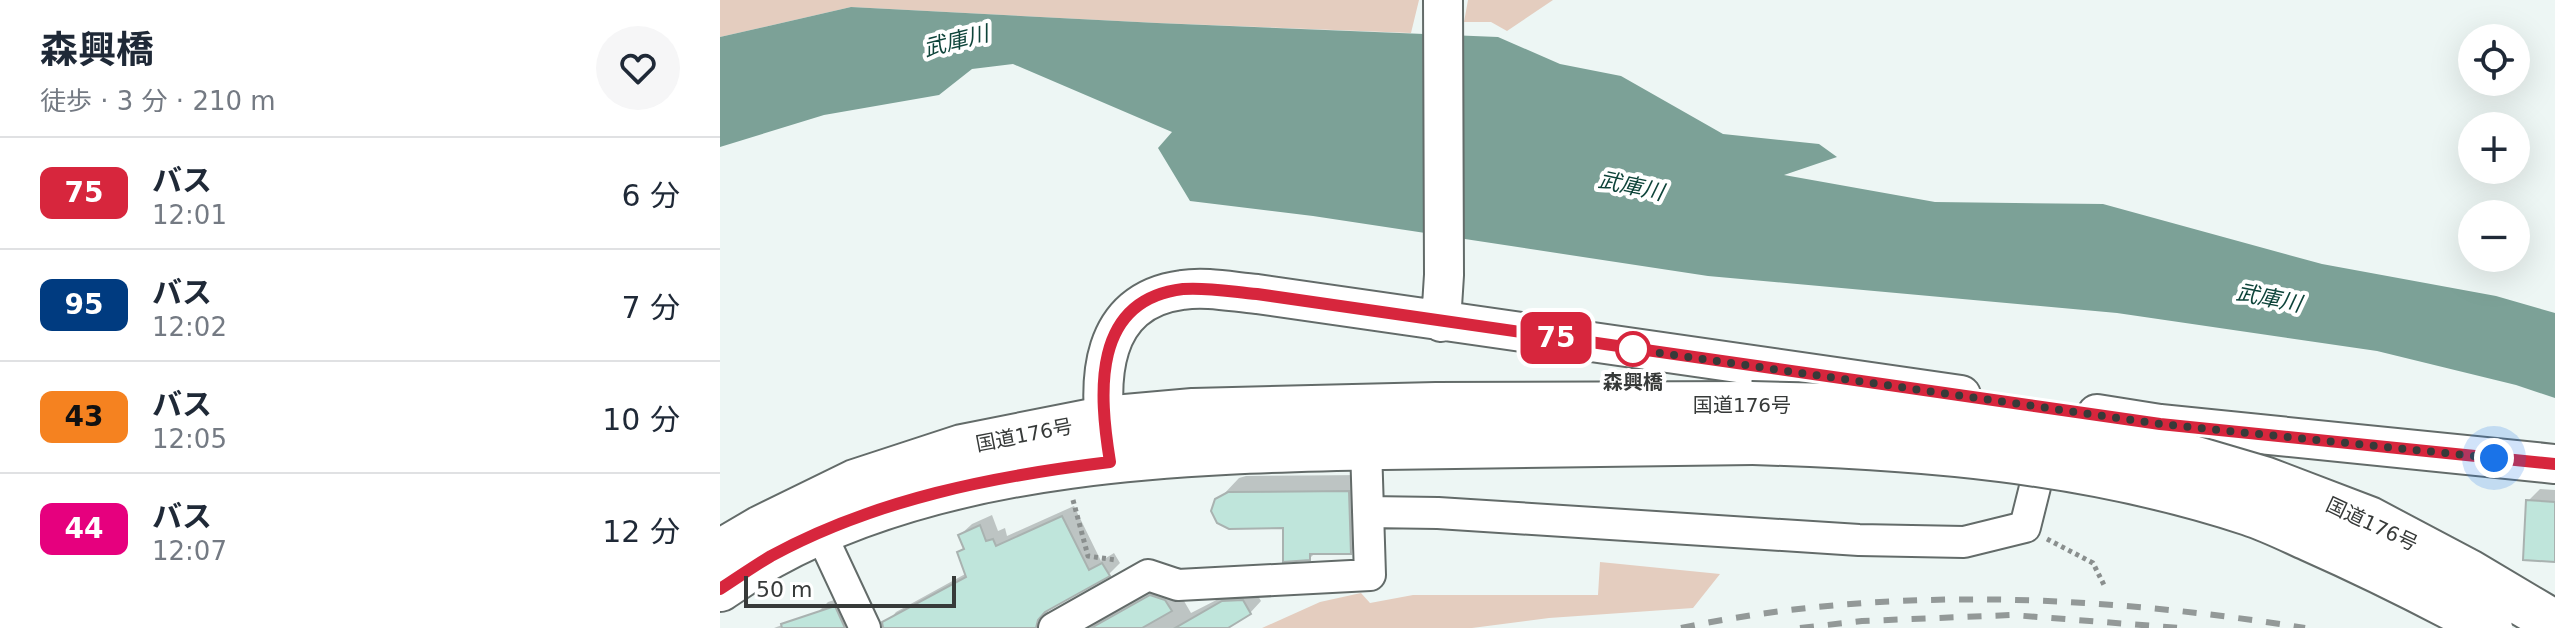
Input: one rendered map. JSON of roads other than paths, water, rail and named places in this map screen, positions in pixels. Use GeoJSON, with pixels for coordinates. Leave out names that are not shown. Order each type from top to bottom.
{"type":"FeatureCollection","features":[{"type":"Feature","properties":{"kind":"highway","name":"国道176号"},"geometry":{"type":"LineString","coordinates":[[720,552],[761,528],[855,482],[962,447],[1103,419],[1193,411],[1436,405],[1752,423],[1876,446],[2007,458],[2123,478],[2251,513],[2344,554],[2490,628]]}},
{"type":"Feature","properties":{"kind":"highway","name":"国道176号"},"geometry":{"type":"LineString","coordinates":[[720,589],[772,556],[867,513],[969,483],[1205,451],[1366,447],[1752,423],[1879,407],[2013,419],[2132,440],[2264,479],[2369,519],[2469,572],[2555,623]]}},
{"type":"Feature","properties":{"kind":"street"},"geometry":{"type":"LineString","coordinates":[[1441,322],[1444,275],[1443,0]]}},
{"type":"Feature","properties":{"kind":"street"},"geometry":{"type":"LineString","coordinates":[[1110,462],[1103,419],[1103,368],[1114,338],[1126,316],[1158,295],[1184,289],[1257,294],[2160,424],[2555,464]]}},
{"type":"Feature","properties":{"kind":"street"},"geometry":{"type":"LineString","coordinates":[[1368,512],[1438,513],[1859,540],[1964,542],[2025,527],[2054,408]]}},
{"type":"Feature","properties":{"kind":"street"},"geometry":{"type":"LineString","coordinates":[[1054,628],[1148,575],[1178,585],[1370,575],[1366,447]]}},
{"type":"Feature","properties":{"kind":"street"},"geometry":{"type":"LineString","coordinates":[[821,534],[865,628]]}},
{"type":"Feature","properties":{"kind":"water","name":"武庫川"},"geometry":{"type":"Polygon","coordinates":[[[851,7],[1498,37],[1560,64],[1621,76],[1723,134],[1819,144],[1837,157],[1784,175],[1935,202],[2103,204],[2322,264],[2496,296],[2555,313],[2555,398],[2516,385],[2377,351],[2117,313],[1708,276],[1313,216],[1190,201],[1158,148],[1172,132],[1013,64],[972,69],[939,95],[824,115],[720,147],[720,37],[851,7]]]}},
{"type":"Feature","properties":{"kind":"railway"},"geometry":{"type":"LineString","coordinates":[[1681,628],[1758,614],[1914,600],[2071,602],[2150,608],[2305,628]]}},
{"type":"Feature","properties":{"kind":"railway"},"geometry":{"type":"LineString","coordinates":[[1800,628],[1862,621],[2012,615],[2181,628]]}},
{"type":"Feature","properties":{"kind":"place","name":"森興橋"},"geometry":{"type":"Point","coordinates":[1633,349]}}]}
